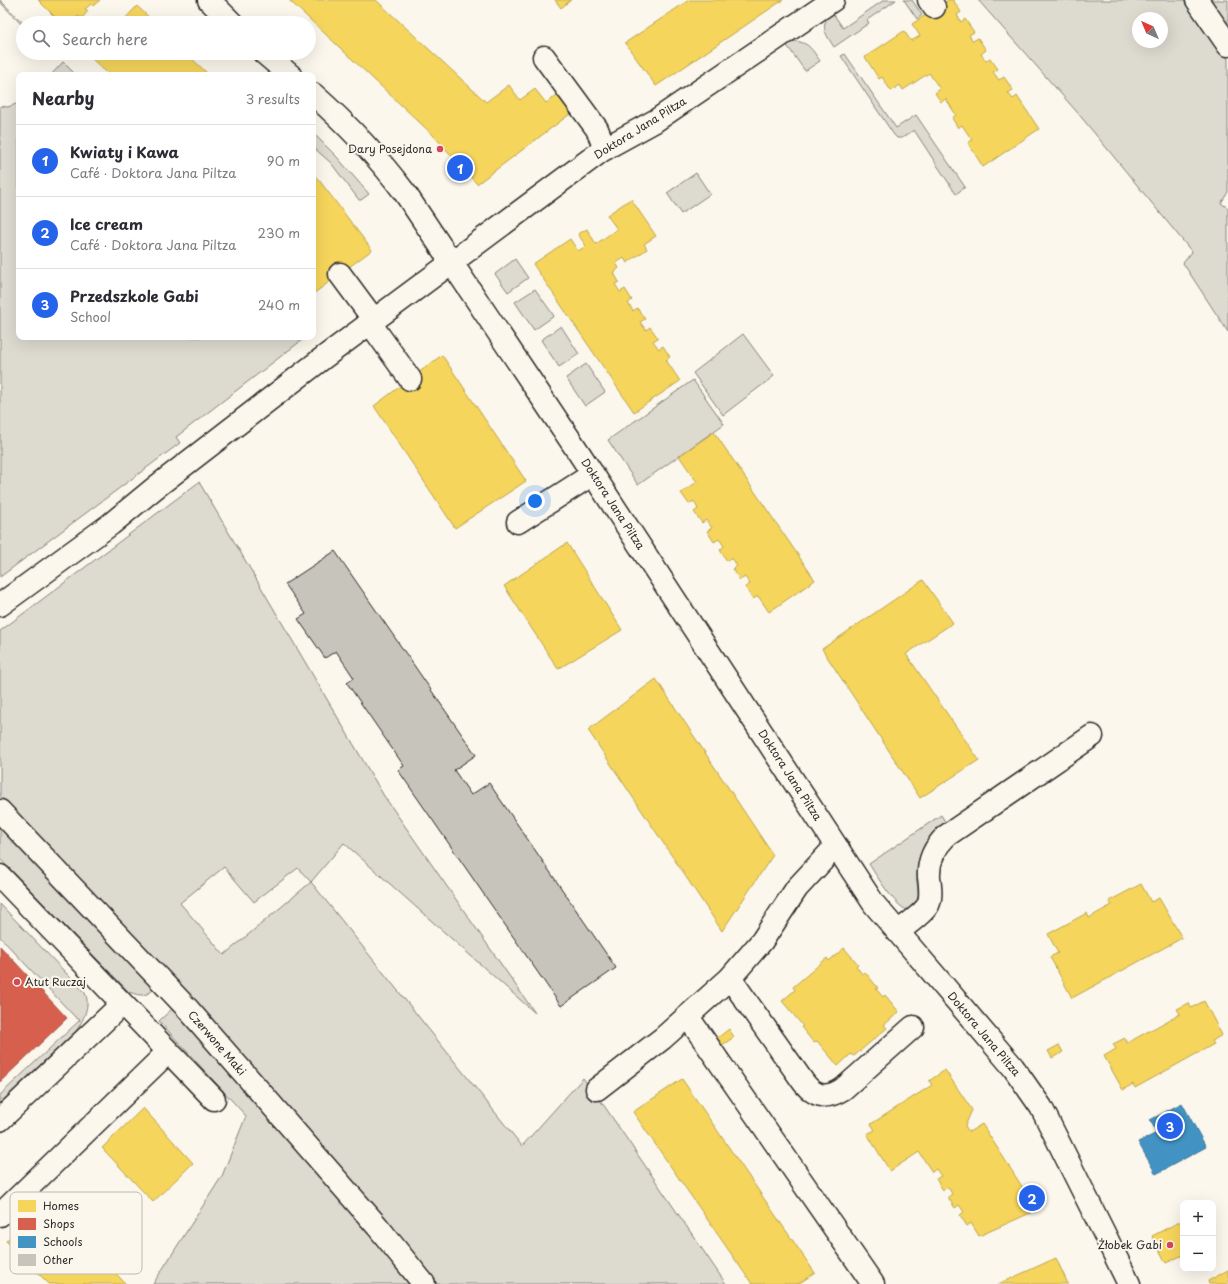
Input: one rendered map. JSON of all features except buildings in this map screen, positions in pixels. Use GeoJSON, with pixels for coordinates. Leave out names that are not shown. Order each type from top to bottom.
{"type":"FeatureCollection","features":[{"type":"Feature","properties":{"kind":"street"},"geometry":{"type":"LineString","coordinates":[[209,0],[225,16]]}},
{"type":"Feature","properties":{"kind":"street","name":"Doktora Jana Piltza"},"geometry":{"type":"LineString","coordinates":[[0,605],[111,524],[156,487],[323,358],[606,148],[655,121],[833,0]]}},
{"type":"Feature","properties":{"kind":"street"},"geometry":{"type":"LineString","coordinates":[[1197,0],[1228,45]]}},
{"type":"Feature","properties":{"kind":"street"},"geometry":{"type":"LineString","coordinates":[[544,57],[597,129],[606,148]]}},
{"type":"Feature","properties":{"kind":"street"},"geometry":{"type":"LineString","coordinates":[[272,60],[286,72]]}},
{"type":"Feature","properties":{"kind":"street","name":"Doktora Jana Piltza"},"geometry":{"type":"LineString","coordinates":[[316,97],[344,122],[393,177],[593,474],[874,904],[1013,1066],[1041,1107],[1101,1226],[1128,1284]]}},
{"type":"Feature","properties":{"kind":"street"},"geometry":{"type":"LineString","coordinates":[[340,274],[410,379]]}},
{"type":"Feature","properties":{"kind":"street"},"geometry":{"type":"LineString","coordinates":[[518,522],[593,474]]}},
{"type":"Feature","properties":{"kind":"street"},"geometry":{"type":"LineString","coordinates":[[898,932],[927,906],[930,893],[930,862],[936,848],[946,836],[1092,736]]}},
{"type":"Feature","properties":{"kind":"street","name":"Czerwone Maki"},"geometry":{"type":"LineString","coordinates":[[0,811],[187,1008],[378,1227],[424,1284]]}},
{"type":"Feature","properties":{"kind":"street"},"geometry":{"type":"LineString","coordinates":[[598,1089],[688,1017],[730,978],[762,941],[797,888],[836,846]]}},
{"type":"Feature","properties":{"kind":"street"},"geometry":{"type":"LineString","coordinates":[[0,876],[214,1099]]}},
{"type":"Feature","properties":{"kind":"street"},"geometry":{"type":"LineString","coordinates":[[730,978],[804,1083],[814,1093],[820,1095],[835,1094],[843,1089],[913,1027]]}},
{"type":"Feature","properties":{"kind":"street"},"geometry":{"type":"LineString","coordinates":[[0,1120],[122,1004]]}},
{"type":"Feature","properties":{"kind":"street"},"geometry":{"type":"LineString","coordinates":[[688,1017],[873,1284]]}},
{"type":"Feature","properties":{"kind":"street"},"geometry":{"type":"LineString","coordinates":[[24,1192],[168,1052]]}},
{"type":"Feature","properties":{"kind":"street"},"geometry":{"type":"LineString","coordinates":[[0,1215],[10,1205]]}},
{"type":"Feature","properties":{"kind":"shaded area"},"geometry":{"type":"Polygon","coordinates":[[[0,0],[16,16],[16,19],[0,2],[0,0]]]}},
{"type":"Feature","properties":{"kind":"shaded area"},"geometry":{"type":"Polygon","coordinates":[[[884,0],[896,0],[867,20],[869,23],[834,47],[825,30],[826,21],[832,12],[843,28],[884,0]]]}},
{"type":"Feature","properties":{"kind":"shaded area"},"geometry":{"type":"Polygon","coordinates":[[[904,0],[912,0],[922,15],[917,19],[904,0]]]}},
{"type":"Feature","properties":{"kind":"shaded area"},"geometry":{"type":"Polygon","coordinates":[[[978,0],[1188,0],[1228,59],[1228,192],[1221,203],[1228,208],[1228,332],[1183,263],[1192,252],[1077,112],[978,0]]]}},
{"type":"Feature","properties":{"kind":"shaded area"},"geometry":{"type":"Polygon","coordinates":[[[1207,0],[1228,0],[1228,30],[1207,0]]]}},
{"type":"Feature","properties":{"kind":"shaded area"},"geometry":{"type":"Polygon","coordinates":[[[795,41],[807,45],[813,50],[820,61],[805,71],[786,44],[795,41]]]}},
{"type":"Feature","properties":{"kind":"shaded area"},"geometry":{"type":"Polygon","coordinates":[[[845,54],[896,128],[916,115],[965,187],[956,194],[914,130],[902,138],[897,138],[894,135],[841,56],[845,54]]]}},
{"type":"Feature","properties":{"kind":"shaded area"},"geometry":{"type":"Polygon","coordinates":[[[63,62],[73,72],[54,72],[63,62]]]}},
{"type":"Feature","properties":{"kind":"shaded area"},"geometry":{"type":"Polygon","coordinates":[[[16,104],[16,340],[302,340],[176,437],[180,443],[0,577],[0,106],[8,107],[16,104]]]}},
{"type":"Feature","properties":{"kind":"shaded area"},"geometry":{"type":"Polygon","coordinates":[[[316,136],[336,156],[369,194],[359,200],[331,163],[316,150],[316,136]]]}},
{"type":"Feature","properties":{"kind":"shaded area"},"geometry":{"type":"Polygon","coordinates":[[[696,173],[710,194],[681,214],[667,193],[696,173]]]}},
{"type":"Feature","properties":{"kind":"shaded area"},"geometry":{"type":"Polygon","coordinates":[[[515,259],[528,278],[508,292],[495,274],[515,259]]]}},
{"type":"Feature","properties":{"kind":"shaded area"},"geometry":{"type":"Polygon","coordinates":[[[535,289],[554,316],[534,330],[515,302],[535,289]]]}},
{"type":"Feature","properties":{"kind":"shaded area"},"geometry":{"type":"Polygon","coordinates":[[[561,326],[579,354],[559,367],[541,340],[561,326]]]}},
{"type":"Feature","properties":{"kind":"shaded area"},"geometry":{"type":"Polygon","coordinates":[[[743,334],[774,376],[723,415],[693,373],[743,334]]]}},
{"type":"Feature","properties":{"kind":"shaded area"},"geometry":{"type":"Polygon","coordinates":[[[586,364],[605,392],[585,406],[566,378],[586,364]]]}},
{"type":"Feature","properties":{"kind":"shaded area"},"geometry":{"type":"Polygon","coordinates":[[[693,380],[724,424],[638,485],[608,440],[693,380]]]}},
{"type":"Feature","properties":{"kind":"shaded area"},"geometry":{"type":"Polygon","coordinates":[[[199,482],[384,796],[535,1013],[344,843],[311,882],[522,1146],[583,1078],[605,1107],[726,1284],[430,1284],[332,1164],[169,973],[0,796],[0,631],[199,482]],[[224,867],[180,903],[224,955],[311,882],[298,868],[254,902],[224,867]]]}},
{"type":"Feature","properties":{"kind":"shaded area"},"geometry":{"type":"Polygon","coordinates":[[[941,815],[946,823],[929,838],[921,852],[917,877],[918,899],[907,910],[897,903],[892,897],[869,864],[941,815]]]}},
{"type":"Feature","properties":{"kind":"shaded area"},"geometry":{"type":"Polygon","coordinates":[[[0,822],[156,988],[144,995],[129,992],[0,859],[0,822]]]}},
{"type":"Feature","properties":{"kind":"shaded area"},"geometry":{"type":"Polygon","coordinates":[[[0,904],[85,993],[87,998],[87,1008],[84,1018],[76,1031],[0,1103],[0,1095],[80,1020],[75,1017],[0,937],[0,904]]]}},
{"type":"Feature","properties":{"kind":"shaded area"},"geometry":{"type":"Polygon","coordinates":[[[174,1007],[261,1105],[410,1284],[153,1284],[222,1176],[246,1116],[159,1021],[174,1007]]]}},
{"type":"Feature","properties":{"kind":"place","name":"Dary Posejdona"},"geometry":{"type":"Point","coordinates":[440,149]}},
{"type":"Feature","properties":{"kind":"place","name":"Kwiaty i Kawa"},"geometry":{"type":"Point","coordinates":[460,168]}},
{"type":"Feature","properties":{"kind":"place","name":"Atut Ruczaj"},"geometry":{"type":"Point","coordinates":[17,982]}},
{"type":"Feature","properties":{"kind":"place","name":"Przedszkole Gabi"},"geometry":{"type":"Point","coordinates":[1170,1126]}},
{"type":"Feature","properties":{"kind":"place","name":"Ice cream"},"geometry":{"type":"Point","coordinates":[1032,1198]}},
{"type":"Feature","properties":{"kind":"place","name":"Żłobek Gabi"},"geometry":{"type":"Point","coordinates":[1170,1245]}}]}
